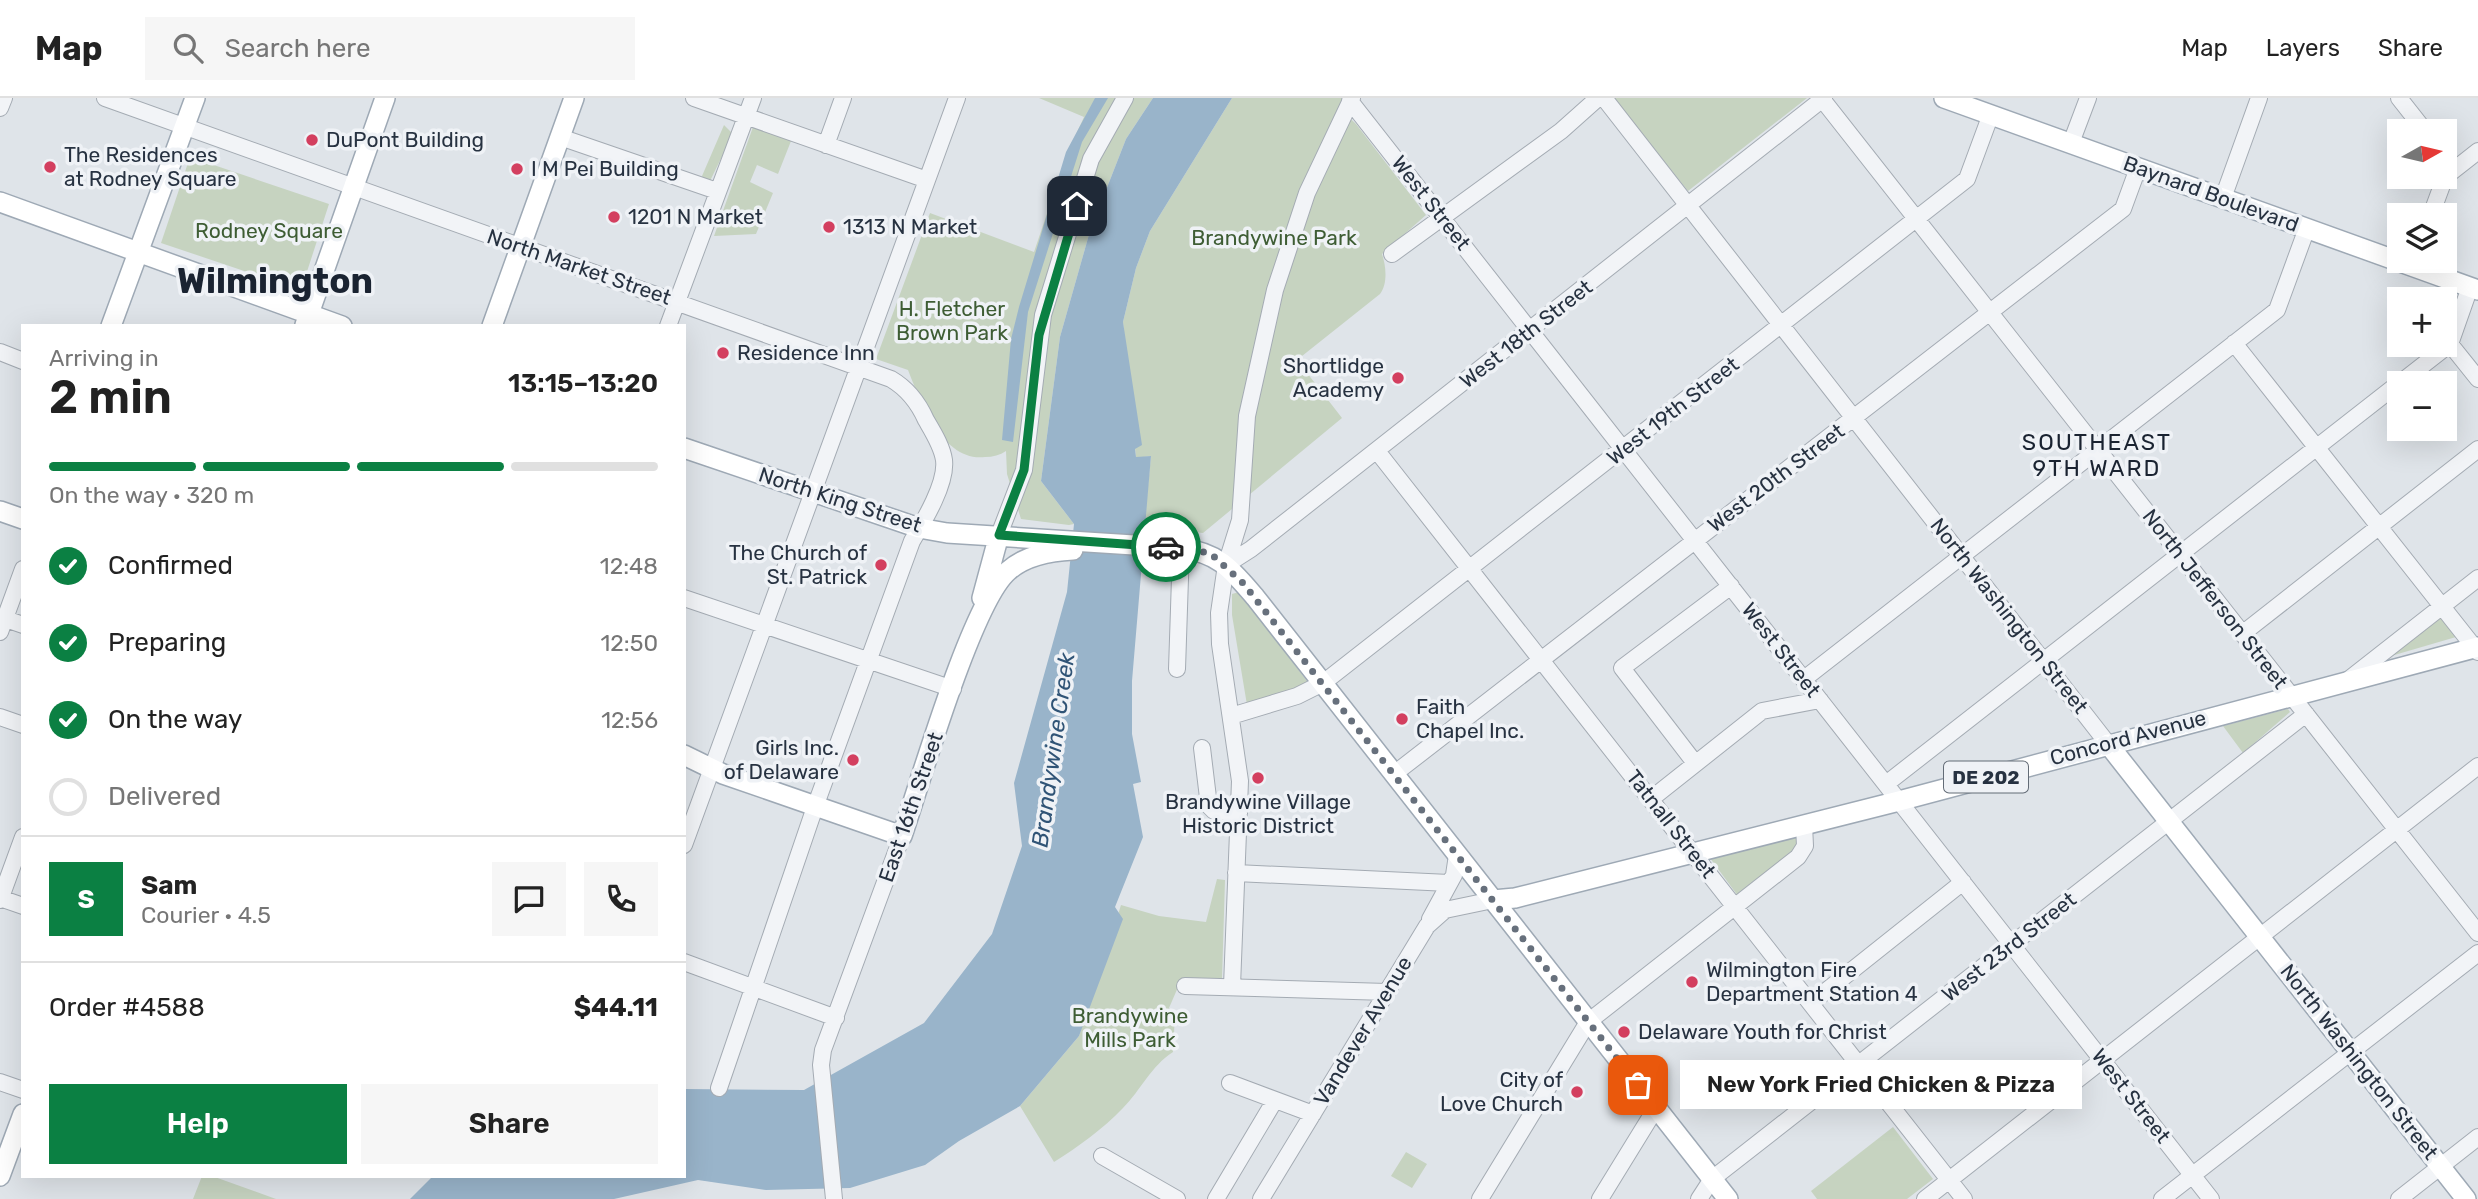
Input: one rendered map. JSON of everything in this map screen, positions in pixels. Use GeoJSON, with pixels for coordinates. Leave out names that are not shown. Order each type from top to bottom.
{"type":"FeatureCollection","features":[{"type":"Feature","properties":{"kind":"main road"},"geometry":{"type":"LineString","coordinates":[[112,324],[195,98]]}},
{"type":"Feature","properties":{"kind":"main road"},"geometry":{"type":"LineString","coordinates":[[306,319],[385,98]]}},
{"type":"Feature","properties":{"kind":"main road"},"geometry":{"type":"LineString","coordinates":[[493,324],[574,98]]}},
{"type":"Feature","properties":{"kind":"main road","name":"Baynard Boulevard"},"geometry":{"type":"LineString","coordinates":[[1944,98],[2387,254]]}},
{"type":"Feature","properties":{"kind":"main road"},"geometry":{"type":"LineString","coordinates":[[0,202],[139,252],[306,319],[332,324]]}},
{"type":"Feature","properties":{"kind":"main road","name":"Baynard Boulevard"},"geometry":{"type":"LineString","coordinates":[[2437,273],[2474,288]]}},
{"type":"Feature","properties":{"kind":"main road","name":"North King Street"},"geometry":{"type":"LineString","coordinates":[[686,449],[919,528],[947,533],[999,535]]}},
{"type":"Feature","properties":{"kind":"main road"},"geometry":{"type":"LineString","coordinates":[[0,511],[21,518]]}},
{"type":"Feature","properties":{"kind":"main road"},"geometry":{"type":"LineString","coordinates":[[974,631],[999,535],[1056,545],[1166,547],[1210,553],[1226,565],[1323,683],[1728,1199]]}},
{"type":"Feature","properties":{"kind":"main road","name":"East 16th Street"},"geometry":{"type":"LineString","coordinates":[[902,836],[974,631],[991,595],[1006,572],[1056,545]]}},
{"type":"Feature","properties":{"kind":"main road","name":"Concord Avenue"},"geometry":{"type":"LineString","coordinates":[[1493,900],[1515,898],[1899,801],[2290,695],[2477,649]]}},
{"type":"Feature","properties":{"kind":"main road","name":"North Washington Street"},"geometry":{"type":"LineString","coordinates":[[2108,744],[2466,1199]]}},
{"type":"Feature","properties":{"kind":"main road"},"geometry":{"type":"LineString","coordinates":[[686,756],[815,807],[902,836]]}},
{"type":"Feature","properties":{"kind":"main road"},"geometry":{"type":"LineString","coordinates":[[0,1176],[21,1119]]}},
{"type":"Feature","properties":{"kind":"street"},"geometry":{"type":"LineString","coordinates":[[0,108],[4,98]]}},
{"type":"Feature","properties":{"kind":"street","name":"North Market Street"},"geometry":{"type":"LineString","coordinates":[[105,98],[184,129],[677,301],[891,379],[908,391],[942,451],[944,470],[919,528],[815,807],[728,1069],[719,1088]]}},
{"type":"Feature","properties":{"kind":"street"},"geometry":{"type":"LineString","coordinates":[[694,98],[927,180]]}},
{"type":"Feature","properties":{"kind":"street"},"geometry":{"type":"LineString","coordinates":[[669,324],[753,98]]}},
{"type":"Feature","properties":{"kind":"street"},"geometry":{"type":"LineString","coordinates":[[826,145],[843,98]]}},
{"type":"Feature","properties":{"kind":"street"},"geometry":{"type":"LineString","coordinates":[[686,840],[957,98]]}},
{"type":"Feature","properties":{"kind":"street"},"geometry":{"type":"LineString","coordinates":[[999,535],[1024,470],[1043,316],[1091,159],[1125,98]]}},
{"type":"Feature","properties":{"kind":"street"},"geometry":{"type":"LineString","coordinates":[[1392,254],[1561,131],[1598,98]]}},
{"type":"Feature","properties":{"kind":"street","name":"North Washington Street"},"geometry":{"type":"LineString","coordinates":[[1604,98],[2108,744]]}},
{"type":"Feature","properties":{"kind":"street","name":"West 18th Street"},"geometry":{"type":"LineString","coordinates":[[1226,565],[1251,550],[1533,330],[1823,98]]}},
{"type":"Feature","properties":{"kind":"street","name":"North Jefferson Street"},"geometry":{"type":"LineString","coordinates":[[1823,98],[1916,220],[2478,933]]}},
{"type":"Feature","properties":{"kind":"street"},"geometry":{"type":"LineString","coordinates":[[2071,143],[2088,98]]}},
{"type":"Feature","properties":{"kind":"street"},"geometry":{"type":"LineString","coordinates":[[2399,98],[2416,119]]}},
{"type":"Feature","properties":{"kind":"street"},"geometry":{"type":"LineString","coordinates":[[1232,986],[1240,763],[1220,644],[1219,613],[1226,565],[1240,520],[1247,416],[1275,290],[1307,193],[1353,99]]}},
{"type":"Feature","properties":{"kind":"street","name":"West Street"},"geometry":{"type":"LineString","coordinates":[[1353,99],[1623,450],[2211,1199]]}},
{"type":"Feature","properties":{"kind":"street"},"geometry":{"type":"LineString","coordinates":[[2223,198],[2257,99]]}},
{"type":"Feature","properties":{"kind":"street","name":"West 19th Street"},"geometry":{"type":"LineString","coordinates":[[1231,716],[1297,696],[1323,683],[1968,179],[1991,114]]}},
{"type":"Feature","properties":{"kind":"street"},"geometry":{"type":"LineString","coordinates":[[560,137],[717,191]]}},
{"type":"Feature","properties":{"kind":"street"},"geometry":{"type":"LineString","coordinates":[[2457,159],[2478,150]]}},
{"type":"Feature","properties":{"kind":"street","name":"West 20th Street"},"geometry":{"type":"LineString","coordinates":[[1394,774],[2123,209],[2138,167]]}},
{"type":"Feature","properties":{"kind":"street"},"geometry":{"type":"LineString","coordinates":[[1804,679],[2277,310],[2307,228]]}},
{"type":"Feature","properties":{"kind":"street"},"geometry":{"type":"LineString","coordinates":[[2457,328],[2474,288]]}},
{"type":"Feature","properties":{"kind":"street"},"geometry":{"type":"LineString","coordinates":[[2234,343],[2477,649]]}},
{"type":"Feature","properties":{"kind":"street"},"geometry":{"type":"LineString","coordinates":[[0,352],[21,360]]}},
{"type":"Feature","properties":{"kind":"street"},"geometry":{"type":"LineString","coordinates":[[2457,353],[2478,379]]}},
{"type":"Feature","properties":{"kind":"street"},"geometry":{"type":"LineString","coordinates":[[2415,371],[2433,357]]}},
{"type":"Feature","properties":{"kind":"street"},"geometry":{"type":"LineString","coordinates":[[1886,784],[2387,393]]}},
{"type":"Feature","properties":{"kind":"street"},"geometry":{"type":"LineString","coordinates":[[2242,634],[2478,449]]}},
{"type":"Feature","properties":{"kind":"street","name":"Tatnall Street"},"geometry":{"type":"LineString","coordinates":[[1377,451],[1964,1199]]}},
{"type":"Feature","properties":{"kind":"street"},"geometry":{"type":"LineString","coordinates":[[1166,547],[1177,669]]}},
{"type":"Feature","properties":{"kind":"street"},"geometry":{"type":"LineString","coordinates":[[21,574],[2,623],[21,625]]}},
{"type":"Feature","properties":{"kind":"street"},"geometry":{"type":"LineString","coordinates":[[2347,681],[2478,578]]}},
{"type":"Feature","properties":{"kind":"street"},"geometry":{"type":"LineString","coordinates":[[1695,763],[1622,668],[1731,586]]}},
{"type":"Feature","properties":{"kind":"street"},"geometry":{"type":"LineString","coordinates":[[686,599],[953,689]]}},
{"type":"Feature","properties":{"kind":"street"},"geometry":{"type":"LineString","coordinates":[[1651,799],[1762,711],[1820,700]]}},
{"type":"Feature","properties":{"kind":"street","name":"West 23rd Street"},"geometry":{"type":"LineString","coordinates":[[1699,1199],[1712,1179],[2306,714]]}},
{"type":"Feature","properties":{"kind":"street"},"geometry":{"type":"LineString","coordinates":[[0,718],[21,724]]}},
{"type":"Feature","properties":{"kind":"street"},"geometry":{"type":"LineString","coordinates":[[1202,748],[1209,806],[1214,810],[1239,813]]}},
{"type":"Feature","properties":{"kind":"street"},"geometry":{"type":"LineString","coordinates":[[1925,1199],[2478,766]]}},
{"type":"Feature","properties":{"kind":"street"},"geometry":{"type":"LineString","coordinates":[[1480,1199],[1588,1022],[1798,857],[1805,846],[1804,825]]}},
{"type":"Feature","properties":{"kind":"street","name":"East 16th Street"},"geometry":{"type":"LineString","coordinates":[[834,1199],[821,1065],[823,1050],[902,836]]}},
{"type":"Feature","properties":{"kind":"street"},"geometry":{"type":"LineString","coordinates":[[21,842],[0,899],[21,905]]}},
{"type":"Feature","properties":{"kind":"street"},"geometry":{"type":"LineString","coordinates":[[1427,926],[1456,870],[1458,855]]}},
{"type":"Feature","properties":{"kind":"street"},"geometry":{"type":"LineString","coordinates":[[1236,873],[1449,883]]}},
{"type":"Feature","properties":{"kind":"street"},"geometry":{"type":"LineString","coordinates":[[1811,1003],[1963,882]]}},
{"type":"Feature","properties":{"kind":"street","name":"Vandever Avenue"},"geometry":{"type":"LineString","coordinates":[[1261,1199],[1427,926],[1445,910],[1493,900]]}},
{"type":"Feature","properties":{"kind":"street"},"geometry":{"type":"LineString","coordinates":[[2162,1199],[2478,953]]}},
{"type":"Feature","properties":{"kind":"street"},"geometry":{"type":"LineString","coordinates":[[686,963],[836,1018]]}},
{"type":"Feature","properties":{"kind":"street"},"geometry":{"type":"LineString","coordinates":[[1185,986],[1387,992]]}},
{"type":"Feature","properties":{"kind":"street"},"geometry":{"type":"LineString","coordinates":[[0,1082],[21,1089]]}},
{"type":"Feature","properties":{"kind":"street"},"geometry":{"type":"LineString","coordinates":[[1230,1083],[1313,1114]]}},
{"type":"Feature","properties":{"kind":"street"},"geometry":{"type":"LineString","coordinates":[[1216,1199],[1275,1100]]}},
{"type":"Feature","properties":{"kind":"street"},"geometry":{"type":"LineString","coordinates":[[1600,1199],[1656,1108]]}},
{"type":"Feature","properties":{"kind":"street"},"geometry":{"type":"LineString","coordinates":[[2399,1199],[2478,1137]]}},
{"type":"Feature","properties":{"kind":"street"},"geometry":{"type":"LineString","coordinates":[[1102,1156],[1177,1199]]}},
{"type":"Feature","properties":{"kind":"green space","name":"H. Fletcher Brown Park"},"geometry":{"type":"Polygon","coordinates":[[[1039,98],[1153,98],[1126,139],[1090,231],[1060,337],[1041,481],[1074,524],[1069,525],[1021,519],[1007,474],[1006,451],[985,457],[970,456],[957,450],[936,428],[908,370],[876,359],[930,213],[1034,252],[1067,154],[1084,117],[1039,98]]]}},
{"type":"Feature","properties":{"kind":"green space","name":"Brandywine Park"},"geometry":{"type":"Polygon","coordinates":[[[1232,98],[1345,98],[1339,108],[1356,124],[1426,215],[1382,254],[1386,274],[1380,294],[1297,360],[1342,418],[1203,533],[1144,526],[1151,456],[1136,458],[1123,322],[1136,268],[1150,231],[1232,98]]]}},
{"type":"Feature","properties":{"kind":"green space"},"geometry":{"type":"Polygon","coordinates":[[[1613,98],[1807,98],[1688,191],[1613,98]]]}},
{"type":"Feature","properties":{"kind":"green space"},"geometry":{"type":"Polygon","coordinates":[[[724,125],[733,134],[709,183],[704,182],[702,176],[724,125]]]}},
{"type":"Feature","properties":{"kind":"green space"},"geometry":{"type":"Polygon","coordinates":[[[753,127],[793,136],[778,174],[757,165],[750,182],[773,193],[756,234],[714,236],[753,127]]]}},
{"type":"Feature","properties":{"kind":"green space","name":"Rodney Square"},"geometry":{"type":"Polygon","coordinates":[[[190,157],[329,204],[301,290],[161,243],[190,157]]]}},
{"type":"Feature","properties":{"kind":"green space"},"geometry":{"type":"Polygon","coordinates":[[[1239,592],[1310,685],[1247,705],[1232,615],[1232,594],[1239,592]]]}},
{"type":"Feature","properties":{"kind":"green space"},"geometry":{"type":"Polygon","coordinates":[[[2438,615],[2456,637],[2391,656],[2438,615]]]}},
{"type":"Feature","properties":{"kind":"green space"},"geometry":{"type":"Polygon","coordinates":[[[2288,709],[2290,712],[2243,753],[2223,726],[2288,709]]]}},
{"type":"Feature","properties":{"kind":"green space"},"geometry":{"type":"Polygon","coordinates":[[[1800,835],[1799,845],[1738,896],[1710,858],[1800,835]]]}},
{"type":"Feature","properties":{"kind":"green space","name":"Brandywine Mills Park"},"geometry":{"type":"Polygon","coordinates":[[[1217,879],[1225,880],[1222,979],[1182,978],[1169,1008],[1175,1014],[1173,1052],[1158,1064],[1115,1116],[1054,1162],[1020,1106],[1079,1036],[1121,905],[1159,916],[1206,922],[1217,879]]]}},
{"type":"Feature","properties":{"kind":"green space"},"geometry":{"type":"Polygon","coordinates":[[[1893,1127],[1933,1179],[1907,1199],[1817,1199],[1811,1191],[1893,1127]]]}},
{"type":"Feature","properties":{"kind":"green space"},"geometry":{"type":"Polygon","coordinates":[[[1406,1152],[1427,1164],[1412,1188],[1391,1176],[1406,1152]]]}},
{"type":"Feature","properties":{"kind":"green space"},"geometry":{"type":"Polygon","coordinates":[[[201,1178],[218,1178],[276,1199],[193,1199],[201,1178]]]}},
{"type":"Feature","properties":{"kind":"water"},"geometry":{"type":"Polygon","coordinates":[[[1095,98],[1108,98],[1082,142],[1028,312],[1013,442],[1002,440],[1011,339],[1019,307],[1066,152],[1095,98]]]}},
{"type":"Feature","properties":{"kind":"water","name":"Brandywine Creek"},"geometry":{"type":"Polygon","coordinates":[[[1153,98],[1232,98],[1150,231],[1136,268],[1123,322],[1142,445],[1135,449],[1136,457],[1151,456],[1132,681],[1132,734],[1141,782],[1133,784],[1143,837],[1115,907],[1123,919],[1079,1036],[1020,1106],[959,1141],[925,1165],[850,1188],[766,1190],[698,1180],[614,1199],[410,1199],[431,1178],[686,1178],[686,1089],[804,1090],[924,1023],[992,934],[1022,846],[1014,783],[1067,592],[1074,524],[1041,481],[1060,337],[1090,231],[1126,139],[1153,98]]]}},
{"type":"Feature","properties":{"kind":"way so far"},"geometry":{"type":"LineString","coordinates":[[1166,547],[1210,553],[1243,583],[1638,1085]]}},
{"type":"Feature","properties":{"kind":"place","name":"DuPont Building"},"geometry":{"type":"Point","coordinates":[312,140]}},
{"type":"Feature","properties":{"kind":"place","name":"The Residences at Rodney Square"},"geometry":{"type":"Point","coordinates":[50,167]}},
{"type":"Feature","properties":{"kind":"place","name":"I M Pei Building"},"geometry":{"type":"Point","coordinates":[517,169]}},
{"type":"Feature","properties":{"kind":"place","name":"1201 N Market"},"geometry":{"type":"Point","coordinates":[614,217]}},
{"type":"Feature","properties":{"kind":"place","name":"1313 N Market"},"geometry":{"type":"Point","coordinates":[829,227]}},
{"type":"Feature","properties":{"kind":"place","name":"Residence Inn"},"geometry":{"type":"Point","coordinates":[723,353]}},
{"type":"Feature","properties":{"kind":"place","name":"Shortlidge Academy"},"geometry":{"type":"Point","coordinates":[1398,378]}},
{"type":"Feature","properties":{"kind":"place","name":"The Church of St. Patrick"},"geometry":{"type":"Point","coordinates":[881,565]}},
{"type":"Feature","properties":{"kind":"place","name":"Faith Chapel Inc."},"geometry":{"type":"Point","coordinates":[1402,719]}},
{"type":"Feature","properties":{"kind":"place","name":"Girls Inc. of Delaware"},"geometry":{"type":"Point","coordinates":[853,760]}},
{"type":"Feature","properties":{"kind":"place","name":"Brandywine Village Historic District"},"geometry":{"type":"Point","coordinates":[1258,778]}},
{"type":"Feature","properties":{"kind":"place","name":"Wilmington Fire Department Station 4"},"geometry":{"type":"Point","coordinates":[1692,982]}},
{"type":"Feature","properties":{"kind":"place","name":"Delaware Youth for Christ"},"geometry":{"type":"Point","coordinates":[1624,1032]}},
{"type":"Feature","properties":{"kind":"place","name":"New York Fried Chicken & Pizza"},"geometry":{"type":"Point","coordinates":[1638,1085]}},
{"type":"Feature","properties":{"kind":"place","name":"City of Love Church"},"geometry":{"type":"Point","coordinates":[1577,1092]}},
{"type":"Feature","properties":{"kind":"district","name":"Wilmington"},"geometry":{"type":"Point","coordinates":[275,281]}},
{"type":"Feature","properties":{"kind":"district","name":"SOUTHEAST 9TH WARD"},"geometry":{"type":"Point","coordinates":[2097,455]}},
{"type":"Feature","properties":{"kind":"route"},"geometry":{"type":"LineString","coordinates":[[1077,206],[1039,335],[1024,470],[999,535],[1166,547]]}}]}
